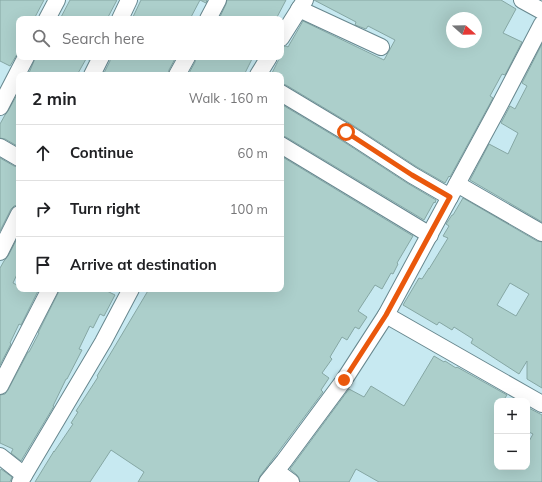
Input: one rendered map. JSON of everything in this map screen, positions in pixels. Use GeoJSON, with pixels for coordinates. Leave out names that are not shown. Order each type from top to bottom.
{"type":"FeatureCollection","features":[{"type":"Feature","properties":{"kind":"street"},"geometry":{"type":"LineString","coordinates":[[49,16],[57,0]]}},
{"type":"Feature","properties":{"kind":"street"},"geometry":{"type":"LineString","coordinates":[[121,16],[129,0]]}},
{"type":"Feature","properties":{"kind":"street"},"geometry":{"type":"LineString","coordinates":[[210,16],[218,0]]}},
{"type":"Feature","properties":{"kind":"street"},"geometry":{"type":"LineString","coordinates":[[522,0],[542,11]]}},
{"type":"Feature","properties":{"kind":"street"},"geometry":{"type":"LineString","coordinates":[[284,33],[302,5],[381,47]]}},
{"type":"Feature","properties":{"kind":"street"},"geometry":{"type":"LineString","coordinates":[[291,482],[271,476],[284,461],[344,380],[386,315],[542,24]]}},
{"type":"Feature","properties":{"kind":"street"},"geometry":{"type":"LineString","coordinates":[[0,107],[11,79],[24,60]]}},
{"type":"Feature","properties":{"kind":"street"},"geometry":{"type":"LineString","coordinates":[[94,72],[100,60]]}},
{"type":"Feature","properties":{"kind":"street"},"geometry":{"type":"LineString","coordinates":[[179,72],[185,60]]}},
{"type":"Feature","properties":{"kind":"street"},"geometry":{"type":"LineString","coordinates":[[260,72],[267,60]]}},
{"type":"Feature","properties":{"kind":"street"},"geometry":{"type":"LineString","coordinates":[[284,95],[346,132],[412,175],[454,190],[542,233]]}},
{"type":"Feature","properties":{"kind":"street"},"geometry":{"type":"LineString","coordinates":[[0,147],[16,156]]}},
{"type":"Feature","properties":{"kind":"street"},"geometry":{"type":"LineString","coordinates":[[284,147],[430,235]]}},
{"type":"Feature","properties":{"kind":"street"},"geometry":{"type":"LineString","coordinates":[[0,252],[16,220]]}},
{"type":"Feature","properties":{"kind":"street"},"geometry":{"type":"LineString","coordinates":[[0,386],[48,292]]}},
{"type":"Feature","properties":{"kind":"street"},"geometry":{"type":"LineString","coordinates":[[0,456],[22,478],[103,342],[130,292]]}},
{"type":"Feature","properties":{"kind":"street"},"geometry":{"type":"LineString","coordinates":[[386,315],[542,404]]}},
{"type":"Feature","properties":{"kind":"building"},"geometry":{"type":"Polygon","coordinates":[[[0,0],[44,0],[36,16],[16,16],[16,56],[10,66],[0,61],[0,0]]]}},
{"type":"Feature","properties":{"kind":"building"},"geometry":{"type":"Polygon","coordinates":[[[70,0],[117,0],[109,16],[62,16],[70,0]]]}},
{"type":"Feature","properties":{"kind":"building"},"geometry":{"type":"Polygon","coordinates":[[[141,0],[200,0],[192,16],[133,16],[141,0]]]}},
{"type":"Feature","properties":{"kind":"building"},"geometry":{"type":"Polygon","coordinates":[[[200,0],[207,0],[206,3],[200,0]]]}},
{"type":"Feature","properties":{"kind":"building"},"geometry":{"type":"Polygon","coordinates":[[[227,0],[286,0],[278,16],[220,16],[227,0]]]}},
{"type":"Feature","properties":{"kind":"building"},"geometry":{"type":"Polygon","coordinates":[[[314,0],[501,0],[516,9],[503,33],[522,42],[505,75],[502,74],[490,96],[493,98],[450,177],[449,176],[445,183],[417,167],[351,124],[284,85],[284,72],[272,72],[278,60],[284,60],[284,46],[288,47],[303,21],[384,60],[395,40],[368,26],[366,29],[355,25],[356,22],[314,0]]]}},
{"type":"Feature","properties":{"kind":"building"},"geometry":{"type":"Polygon","coordinates":[[[542,44],[542,222],[470,180],[489,144],[508,154],[518,133],[501,123],[510,106],[515,109],[527,86],[522,83],[542,44]]]}},
{"type":"Feature","properties":{"kind":"building"},"geometry":{"type":"Polygon","coordinates":[[[85,60],[79,72],[29,72],[34,61],[85,60]]]}},
{"type":"Feature","properties":{"kind":"building"},"geometry":{"type":"Polygon","coordinates":[[[174,60],[169,72],[104,72],[110,61],[174,60]]]}},
{"type":"Feature","properties":{"kind":"building"},"geometry":{"type":"Polygon","coordinates":[[[195,60],[252,60],[246,72],[190,72],[195,60]]]}},
{"type":"Feature","properties":{"kind":"building"},"geometry":{"type":"Polygon","coordinates":[[[16,96],[16,145],[0,138],[0,124],[16,96]]]}},
{"type":"Feature","properties":{"kind":"building"},"geometry":{"type":"Polygon","coordinates":[[[284,106],[436,200],[435,203],[434,202],[424,220],[284,137],[284,106]]]}},
{"type":"Feature","properties":{"kind":"building"},"geometry":{"type":"Polygon","coordinates":[[[0,158],[16,166],[16,206],[11,209],[0,231],[0,158]]]}},
{"type":"Feature","properties":{"kind":"building"},"geometry":{"type":"Polygon","coordinates":[[[284,158],[413,236],[397,263],[398,264],[393,274],[391,273],[382,289],[375,285],[358,311],[367,317],[359,329],[355,327],[347,340],[342,337],[330,357],[332,359],[322,373],[329,378],[321,390],[323,392],[260,476],[258,482],[138,482],[144,472],[111,450],[90,482],[35,482],[73,424],[71,423],[78,412],[76,411],[98,377],[97,376],[147,292],[284,292],[284,158]]]}},
{"type":"Feature","properties":{"kind":"building"},"geometry":{"type":"Polygon","coordinates":[[[463,198],[537,241],[542,242],[542,388],[527,379],[527,361],[519,374],[471,343],[473,339],[454,327],[452,330],[439,322],[437,325],[403,305],[419,278],[422,279],[448,238],[443,236],[449,226],[446,224],[463,198]],[[510,283],[497,305],[516,316],[529,294],[510,283]]]}},
{"type":"Feature","properties":{"kind":"building"},"geometry":{"type":"Polygon","coordinates":[[[16,241],[16,276],[13,283],[16,284],[16,292],[38,292],[21,325],[19,324],[0,365],[0,268],[16,241]]]}},
{"type":"Feature","properties":{"kind":"building"},"geometry":{"type":"Polygon","coordinates":[[[109,292],[115,295],[104,316],[100,314],[93,328],[90,326],[79,349],[82,350],[66,379],[54,406],[21,461],[11,453],[13,449],[0,443],[0,395],[5,394],[8,390],[39,333],[58,293],[109,292]]]}},
{"type":"Feature","properties":{"kind":"building"},"geometry":{"type":"Polygon","coordinates":[[[434,356],[456,368],[457,367],[507,395],[505,398],[494,398],[494,470],[530,470],[530,440],[533,434],[530,432],[530,409],[542,415],[542,482],[379,482],[356,469],[349,482],[300,482],[297,475],[290,469],[349,389],[364,397],[371,386],[404,406],[434,356]]]}},
{"type":"Feature","properties":{"kind":"building"},"geometry":{"type":"Polygon","coordinates":[[[1,469],[12,477],[10,482],[0,482],[1,469]]]}},
{"type":"Feature","properties":{"kind":"route"},"geometry":{"type":"LineString","coordinates":[[344,380],[386,315],[450,197],[394,164],[346,132]]}}]}
